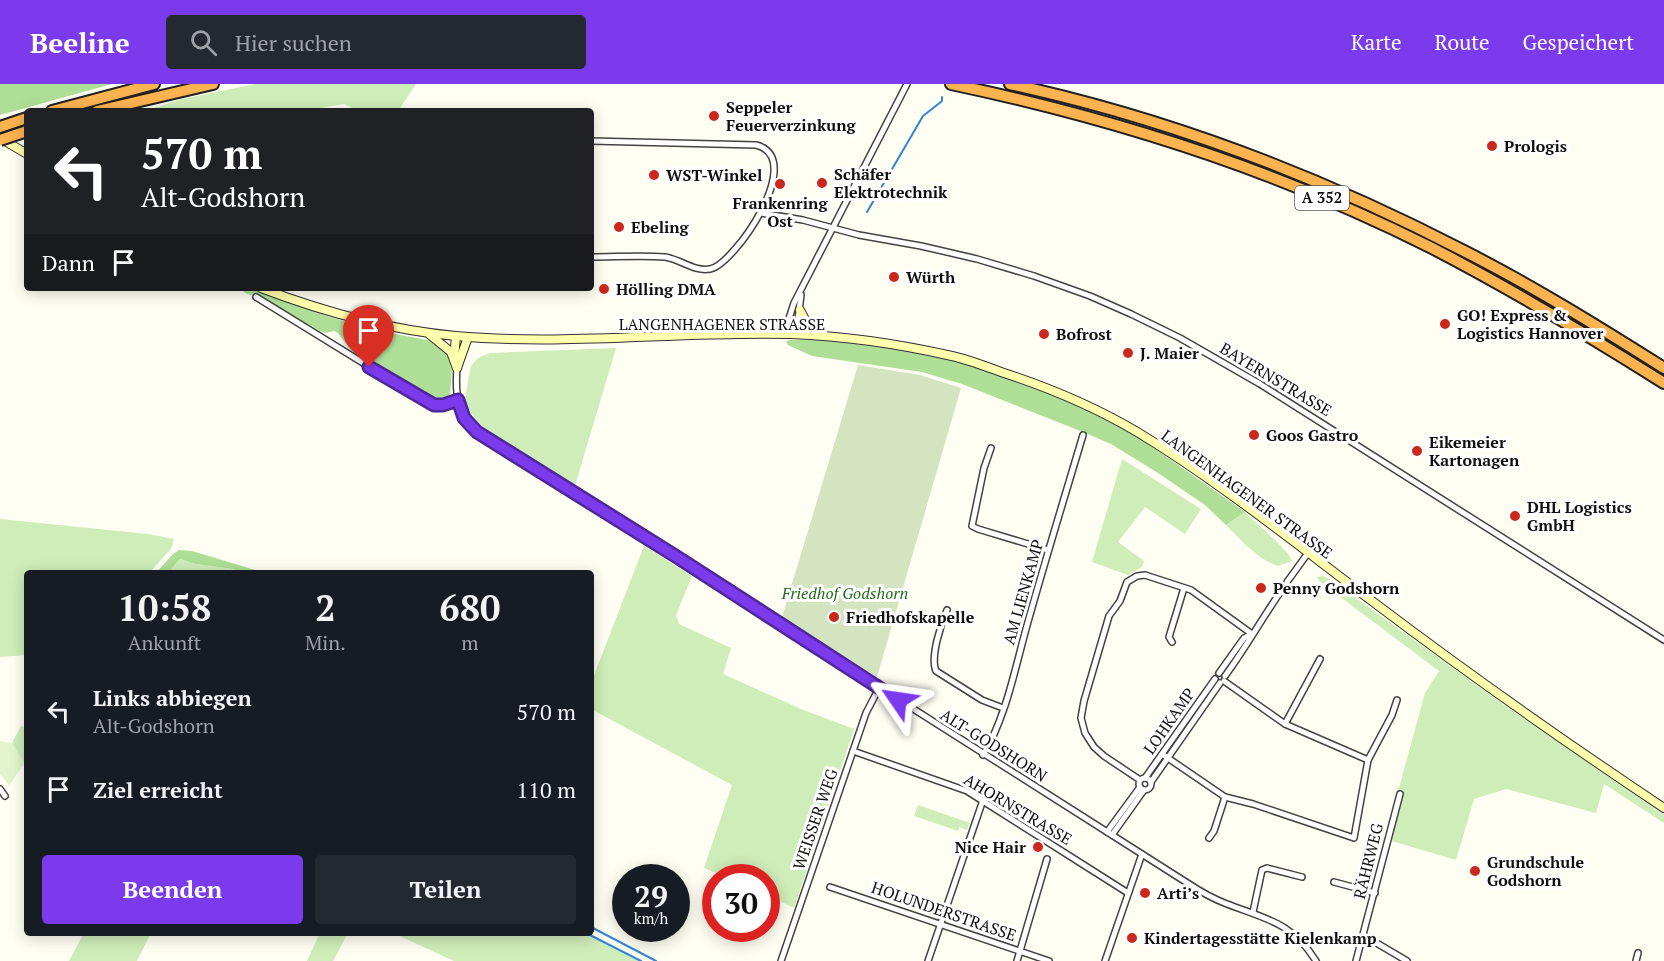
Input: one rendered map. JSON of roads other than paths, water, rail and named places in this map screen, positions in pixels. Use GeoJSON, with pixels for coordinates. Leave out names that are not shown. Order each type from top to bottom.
{"type":"FeatureCollection","features":[{"type":"Feature","properties":{"kind":"highway"},"geometry":{"type":"LineString","coordinates":[[63,108],[154,84]]}},
{"type":"Feature","properties":{"kind":"highway"},"geometry":{"type":"LineString","coordinates":[[110,108],[213,84]]}},
{"type":"Feature","properties":{"kind":"highway","name":"A 352"},"geometry":{"type":"LineString","coordinates":[[951,84],[1074,113],[1150,135],[1225,160],[1306,191],[1460,263],[1533,303],[1664,382]]}},
{"type":"Feature","properties":{"kind":"highway","name":"A 352"},"geometry":{"type":"LineString","coordinates":[[1010,84],[1153,122],[1320,183],[1465,252],[1540,293],[1664,368]]}},
{"type":"Feature","properties":{"kind":"highway"},"geometry":{"type":"LineString","coordinates":[[0,127],[24,119]]}},
{"type":"Feature","properties":{"kind":"highway"},"geometry":{"type":"LineString","coordinates":[[0,139],[24,132]]}},
{"type":"Feature","properties":{"kind":"main road"},"geometry":{"type":"LineString","coordinates":[[0,139],[24,152]]}},
{"type":"Feature","properties":{"kind":"main road","name":"LANGENHAGENER STRASSE"},"geometry":{"type":"LineString","coordinates":[[270,291],[334,313],[427,333],[468,337],[576,339],[784,334],[823,336],[892,344],[957,357],[1035,383],[1137,432],[1217,484],[1465,670],[1664,808]]}},
{"type":"Feature","properties":{"kind":"main road"},"geometry":{"type":"LineString","coordinates":[[800,310],[809,327],[823,336]]}},
{"type":"Feature","properties":{"kind":"main road"},"geometry":{"type":"LineString","coordinates":[[427,333],[451,352],[456,364]]}},
{"type":"Feature","properties":{"kind":"main road"},"geometry":{"type":"LineString","coordinates":[[456,336],[456,364]]}},
{"type":"Feature","properties":{"kind":"main road"},"geometry":{"type":"LineString","coordinates":[[456,364],[468,337]]}},
{"type":"Feature","properties":{"kind":"street"},"geometry":{"type":"LineString","coordinates":[[784,334],[794,303],[801,294],[907,84]]}},
{"type":"Feature","properties":{"kind":"street"},"geometry":{"type":"LineString","coordinates":[[594,141],[747,144],[766,149],[773,156],[776,171],[760,213],[727,258],[711,269],[698,268],[666,257],[594,256]]}},
{"type":"Feature","properties":{"kind":"street","name":"BAYERNSTRASSE"},"geometry":{"type":"LineString","coordinates":[[760,213],[944,251],[1034,276],[1090,296],[1180,338],[1280,396],[1664,640]]}},
{"type":"Feature","properties":{"kind":"street"},"geometry":{"type":"LineString","coordinates":[[796,335],[801,294]]}},
{"type":"Feature","properties":{"kind":"street"},"geometry":{"type":"LineString","coordinates":[[256,297],[425,401],[434,405],[443,405],[458,400]]}},
{"type":"Feature","properties":{"kind":"street","name":"ALT-GODSHORN"},"geometry":{"type":"LineString","coordinates":[[456,364],[458,400],[464,418],[477,432],[1210,897],[1253,912],[1287,928],[1301,940],[1316,961]]}},
{"type":"Feature","properties":{"kind":"street","name":"AM LIENKAMP"},"geometry":{"type":"LineString","coordinates":[[983,755],[995,735],[1083,435]]}},
{"type":"Feature","properties":{"kind":"street"},"geometry":{"type":"LineString","coordinates":[[991,448],[984,468],[972,526],[978,530],[1048,550]]}},
{"type":"Feature","properties":{"kind":"street"},"geometry":{"type":"LineString","coordinates":[[1287,582],[1308,553]]}},
{"type":"Feature","properties":{"kind":"street"},"geometry":{"type":"LineString","coordinates":[[1142,784],[1094,747],[1085,733],[1081,718],[1109,616],[1120,601],[1127,582],[1137,576],[1145,576],[1184,588],[1252,634]]}},
{"type":"Feature","properties":{"kind":"street"},"geometry":{"type":"LineString","coordinates":[[1172,642],[1170,637],[1184,588]]}},
{"type":"Feature","properties":{"kind":"street","name":"LOHKAMP"},"geometry":{"type":"LineString","coordinates":[[1110,833],[1142,784],[1165,756],[1220,678],[1250,642],[1252,634],[1281,591]]}},
{"type":"Feature","properties":{"kind":"street"},"geometry":{"type":"LineString","coordinates":[[947,610],[933,663],[936,671],[982,700],[1003,708]]}},
{"type":"Feature","properties":{"kind":"street"},"geometry":{"type":"LineString","coordinates":[[1285,724],[1320,659]]}},
{"type":"Feature","properties":{"kind":"street"},"geometry":{"type":"LineString","coordinates":[[1220,678],[1285,724],[1368,760]]}},
{"type":"Feature","properties":{"kind":"street","name":"WEISSER WEG"},"geometry":{"type":"LineString","coordinates":[[781,961],[869,704],[879,688]]}},
{"type":"Feature","properties":{"kind":"street"},"geometry":{"type":"LineString","coordinates":[[1165,756],[1225,797],[1253,804],[1354,838],[1368,760],[1392,716],[1397,700]]}},
{"type":"Feature","properties":{"kind":"street","name":"AHORNSTRASSE"},"geometry":{"type":"LineString","coordinates":[[853,751],[960,788],[1128,893]]}},
{"type":"Feature","properties":{"kind":"street","name":"LOHKAMP"},"geometry":{"type":"LineString","coordinates":[[1142,784],[1150,787],[1165,756]]}},
{"type":"Feature","properties":{"kind":"street","name":"LOHKAMP"},"geometry":{"type":"LineString","coordinates":[[1142,784],[1151,782]]}},
{"type":"Feature","properties":{"kind":"street"},"geometry":{"type":"LineString","coordinates":[[0,789],[5,796]]}},
{"type":"Feature","properties":{"kind":"street","name":"RÄHRWEG"},"geometry":{"type":"LineString","coordinates":[[1356,961],[1400,794]]}},
{"type":"Feature","properties":{"kind":"street"},"geometry":{"type":"LineString","coordinates":[[1209,838],[1214,831],[1225,797]]}},
{"type":"Feature","properties":{"kind":"street"},"geometry":{"type":"LineString","coordinates":[[928,961],[982,800]]}},
{"type":"Feature","properties":{"kind":"street"},"geometry":{"type":"LineString","coordinates":[[1105,961],[1142,854]]}},
{"type":"Feature","properties":{"kind":"street"},"geometry":{"type":"LineString","coordinates":[[1017,961],[1047,859]]}},
{"type":"Feature","properties":{"kind":"street"},"geometry":{"type":"LineString","coordinates":[[1253,912],[1262,870],[1267,868],[1302,877]]}},
{"type":"Feature","properties":{"kind":"street"},"geometry":{"type":"LineString","coordinates":[[1334,882],[1375,893]]}},
{"type":"Feature","properties":{"kind":"street","name":"HOLUNDERSTRASSE"},"geometry":{"type":"LineString","coordinates":[[830,887],[1049,961]]}},
{"type":"Feature","properties":{"kind":"street"},"geometry":{"type":"LineString","coordinates":[[1363,935],[1407,961]]}},
{"type":"Feature","properties":{"kind":"street"},"geometry":{"type":"LineString","coordinates":[[1636,961],[1638,953]]}},
{"type":"Feature","properties":{"kind":"waterway"},"geometry":{"type":"LineString","coordinates":[[867,212],[923,116],[942,101],[942,97]]}},
{"type":"Feature","properties":{"kind":"waterway"},"geometry":{"type":"LineString","coordinates":[[594,929],[656,961]]}},
{"type":"Feature","properties":{"kind":"waterway"},"geometry":{"type":"LineString","coordinates":[[592,936],[641,961]]}},
{"type":"Feature","properties":{"kind":"place","name":"Seppeler Feuerverzinkung"},"geometry":{"type":"Point","coordinates":[714,116]}},
{"type":"Feature","properties":{"kind":"place","name":"Prologis"},"geometry":{"type":"Point","coordinates":[1492,146]}},
{"type":"Feature","properties":{"kind":"place","name":"WST-Winkel"},"geometry":{"type":"Point","coordinates":[654,175]}},
{"type":"Feature","properties":{"kind":"place","name":"Schäfer Elektrotechnik"},"geometry":{"type":"Point","coordinates":[822,183]}},
{"type":"Feature","properties":{"kind":"place","name":"Frankenring Ost"},"geometry":{"type":"Point","coordinates":[780,184]}},
{"type":"Feature","properties":{"kind":"place","name":"Ebeling"},"geometry":{"type":"Point","coordinates":[619,227]}},
{"type":"Feature","properties":{"kind":"place","name":"Würth"},"geometry":{"type":"Point","coordinates":[894,277]}},
{"type":"Feature","properties":{"kind":"place","name":"Hölling DMA"},"geometry":{"type":"Point","coordinates":[604,289]}},
{"type":"Feature","properties":{"kind":"place","name":"GO! Express & Logistics Hannover"},"geometry":{"type":"Point","coordinates":[1445,324]}},
{"type":"Feature","properties":{"kind":"place","name":"Bofrost"},"geometry":{"type":"Point","coordinates":[1044,334]}},
{"type":"Feature","properties":{"kind":"place","name":"J. Maier"},"geometry":{"type":"Point","coordinates":[1128,353]}},
{"type":"Feature","properties":{"kind":"place","name":"Goos Gastro"},"geometry":{"type":"Point","coordinates":[1254,435]}},
{"type":"Feature","properties":{"kind":"place","name":"Eikemeier Kartonagen"},"geometry":{"type":"Point","coordinates":[1417,451]}},
{"type":"Feature","properties":{"kind":"place","name":"DHL Logistics GmbH"},"geometry":{"type":"Point","coordinates":[1515,516]}},
{"type":"Feature","properties":{"kind":"place","name":"Penny Godshorn"},"geometry":{"type":"Point","coordinates":[1261,588]}},
{"type":"Feature","properties":{"kind":"place","name":"Friedhofskapelle"},"geometry":{"type":"Point","coordinates":[834,617]}},
{"type":"Feature","properties":{"kind":"place","name":"Nice Hair"},"geometry":{"type":"Point","coordinates":[1038,847]}},
{"type":"Feature","properties":{"kind":"place","name":"Grundschule Godshorn"},"geometry":{"type":"Point","coordinates":[1475,871]}},
{"type":"Feature","properties":{"kind":"place","name":"Arti’s"},"geometry":{"type":"Point","coordinates":[1145,893]}},
{"type":"Feature","properties":{"kind":"place","name":"Kindertagesstätte Kielenkamp"},"geometry":{"type":"Point","coordinates":[1132,938]}},
{"type":"Feature","properties":{"kind":"park label","name":"Friedhof Godshorn"},"geometry":{"type":"Point","coordinates":[845,593]}}]}
